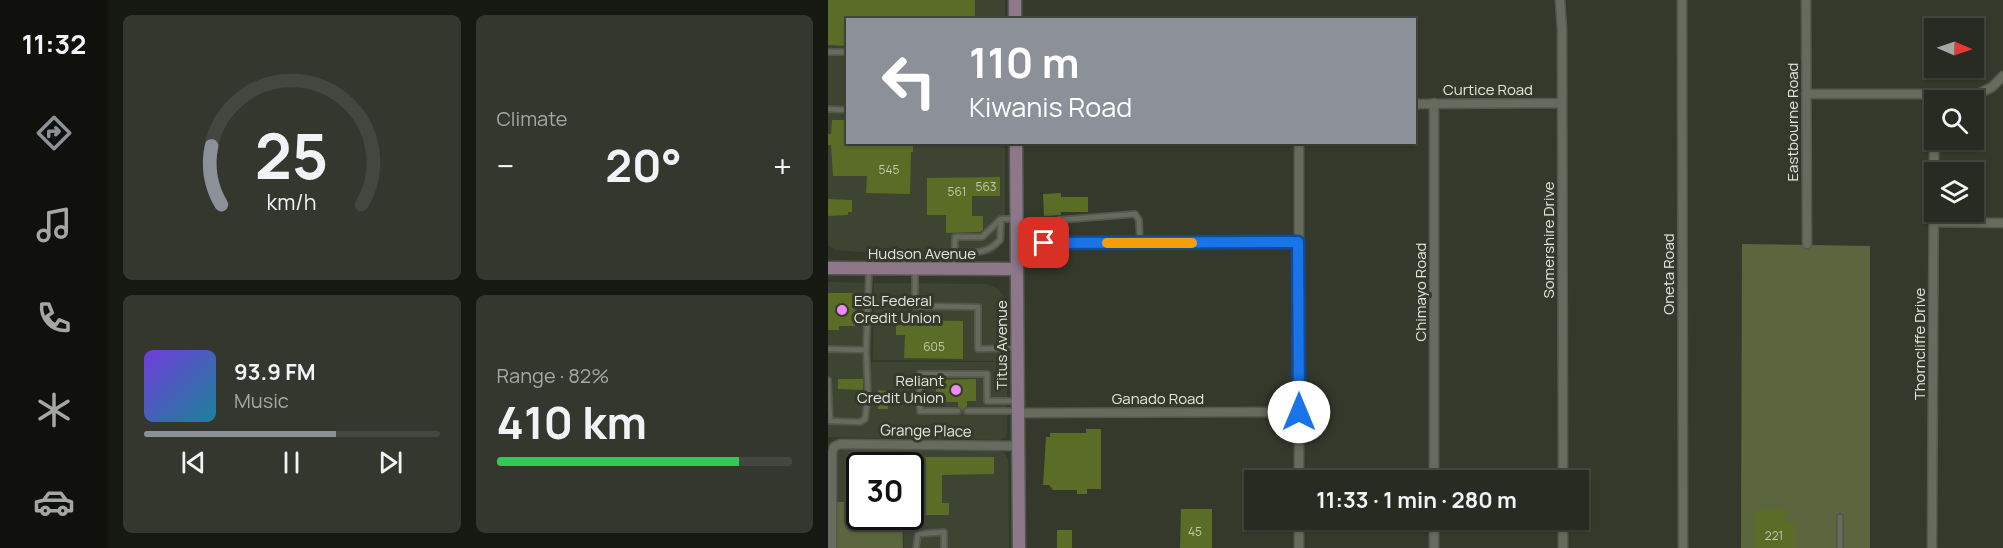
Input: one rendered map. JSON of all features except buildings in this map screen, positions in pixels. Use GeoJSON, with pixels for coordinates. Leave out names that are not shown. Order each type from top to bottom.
{"type":"FeatureCollection","features":[{"type":"Feature","properties":{"kind":"main road"},"geometry":{"type":"LineString","coordinates":[[1014,18],[1015,0]]}},
{"type":"Feature","properties":{"kind":"main road","name":"Titus Avenue"},"geometry":{"type":"LineString","coordinates":[[1016,144],[1019,548]]}},
{"type":"Feature","properties":{"kind":"main road","name":"Hudson Avenue"},"geometry":{"type":"LineString","coordinates":[[828,268],[1017,269]]}},
{"type":"Feature","properties":{"kind":"street","name":"Somershire Drive"},"geometry":{"type":"LineString","coordinates":[[1560,0],[1563,470]]}},
{"type":"Feature","properties":{"kind":"street","name":"Oneta Road"},"geometry":{"type":"LineString","coordinates":[[1682,0],[1683,548]]}},
{"type":"Feature","properties":{"kind":"street","name":"Eastbourne Road"},"geometry":{"type":"LineString","coordinates":[[1806,0],[1807,244]]}},
{"type":"Feature","properties":{"kind":"street"},"geometry":{"type":"LineString","coordinates":[[1984,91],[1992,87],[2003,76]]}},
{"type":"Feature","properties":{"kind":"street"},"geometry":{"type":"LineString","coordinates":[[1806,94],[1924,95]]}},
{"type":"Feature","properties":{"kind":"street","name":"Curtice Road"},"geometry":{"type":"LineString","coordinates":[[1416,104],[1562,103]]}},
{"type":"Feature","properties":{"kind":"street","name":"Chimayo Road"},"geometry":{"type":"LineString","coordinates":[[1434,104],[1434,470]]}},
{"type":"Feature","properties":{"kind":"street"},"geometry":{"type":"LineString","coordinates":[[1299,144],[1299,470]]}},
{"type":"Feature","properties":{"kind":"street"},"geometry":{"type":"LineString","coordinates":[[1934,222],[2003,223]]}},
{"type":"Feature","properties":{"kind":"street","name":"Thorncliffe Drive"},"geometry":{"type":"LineString","coordinates":[[1932,548],[1934,222]]}},
{"type":"Feature","properties":{"kind":"street"},"geometry":{"type":"LineString","coordinates":[[1017,243],[1298,242]]}},
{"type":"Feature","properties":{"kind":"street","name":"Ganado Road"},"geometry":{"type":"LineString","coordinates":[[1018,408],[1299,412]]}},
{"type":"Feature","properties":{"kind":"street","name":"Grange Place"},"geometry":{"type":"LineString","coordinates":[[832,548],[832,453],[834,447],[840,444],[856,443],[1018,446]]}},
{"type":"Feature","properties":{"kind":"street"},"geometry":{"type":"LineString","coordinates":[[1299,530],[1299,548]]}},
{"type":"Feature","properties":{"kind":"street"},"geometry":{"type":"LineString","coordinates":[[1434,530],[1434,548]]}},
{"type":"Feature","properties":{"kind":"street"},"geometry":{"type":"LineString","coordinates":[[1563,530],[1563,548]]}},
{"type":"Feature","properties":{"kind":"lane"},"geometry":{"type":"LineString","coordinates":[[828,52],[846,52]]}},
{"type":"Feature","properties":{"kind":"lane"},"geometry":{"type":"LineString","coordinates":[[828,110],[846,110]]}},
{"type":"Feature","properties":{"kind":"lane"},"geometry":{"type":"LineString","coordinates":[[1058,243],[1059,220],[1135,214],[1139,220],[1140,243]]}},
{"type":"Feature","properties":{"kind":"lane"},"geometry":{"type":"LineString","coordinates":[[955,253],[991,250],[1000,240],[1001,219]]}},
{"type":"Feature","properties":{"kind":"lane"},"geometry":{"type":"LineString","coordinates":[[954,269],[955,237],[982,237],[1001,219],[1017,219]]}},
{"type":"Feature","properties":{"kind":"lane"},"geometry":{"type":"LineString","coordinates":[[982,237],[982,252]]}},
{"type":"Feature","properties":{"kind":"lane"},"geometry":{"type":"LineString","coordinates":[[828,380],[830,421],[860,422],[865,419],[868,395],[866,350],[869,269]]}},
{"type":"Feature","properties":{"kind":"lane"},"geometry":{"type":"LineString","coordinates":[[915,269],[915,306],[978,307],[978,349],[1017,348]]}},
{"type":"Feature","properties":{"kind":"lane"},"geometry":{"type":"LineString","coordinates":[[828,349],[866,350]]}},
{"type":"Feature","properties":{"kind":"lane"},"geometry":{"type":"LineString","coordinates":[[958,411],[920,411],[920,374],[987,374],[987,402],[1018,408]]}},
{"type":"Feature","properties":{"kind":"lane"},"geometry":{"type":"LineString","coordinates":[[967,411],[1018,408]]}},
{"type":"Feature","properties":{"kind":"lane"},"geometry":{"type":"LineString","coordinates":[[1840,517],[1840,548]]}},
{"type":"Feature","properties":{"kind":"lane"},"geometry":{"type":"LineString","coordinates":[[916,548],[918,534],[944,532],[944,548]]}},
{"type":"Feature","properties":{"kind":"shaded area"},"geometry":{"type":"Polygon","coordinates":[[[828,0],[1005,0],[1005,18],[846,18],[846,144],[1005,144],[1005,240],[993,254],[965,256],[890,254],[836,250],[828,246],[828,0]]]}},
{"type":"Feature","properties":{"kind":"shaded area"},"geometry":{"type":"Polygon","coordinates":[[[828,282],[872,283],[871,362],[1007,362],[1007,432],[1005,437],[1000,440],[828,437],[828,282]]]}},
{"type":"Feature","properties":{"kind":"shaded area"},"geometry":{"type":"Polygon","coordinates":[[[874,283],[986,284],[998,289],[1006,300],[1007,361],[873,360],[874,283]]]}},
{"type":"Feature","properties":{"kind":"shaded area"},"geometry":{"type":"Polygon","coordinates":[[[846,449],[997,451],[1004,453],[1008,460],[1009,548],[904,548],[903,530],[924,530],[924,452],[846,452],[846,502],[836,502],[836,453],[846,449]]]}},
{"type":"Feature","properties":{"kind":"green space"},"geometry":{"type":"Polygon","coordinates":[[[1742,244],[1870,246],[1870,548],[1741,548],[1742,244]]]}},
{"type":"Feature","properties":{"kind":"green space"},"geometry":{"type":"Polygon","coordinates":[[[836,502],[846,502],[846,530],[902,530],[903,548],[837,548],[836,502]]]}},
{"type":"Feature","properties":{"kind":"slow traffic"},"geometry":{"type":"LineString","coordinates":[[1107,243],[1192,243]]}},
{"type":"Feature","properties":{"kind":"place","name":"ESL Federal Credit Union"},"geometry":{"type":"Point","coordinates":[842,310]}},
{"type":"Feature","properties":{"kind":"place","name":"Reliant Credit Union"},"geometry":{"type":"Point","coordinates":[956,390]}},
{"type":"Feature","properties":{"kind":"route"},"geometry":{"type":"LineString","coordinates":[[1044,243],[1298,242],[1299,412]]}}]}
